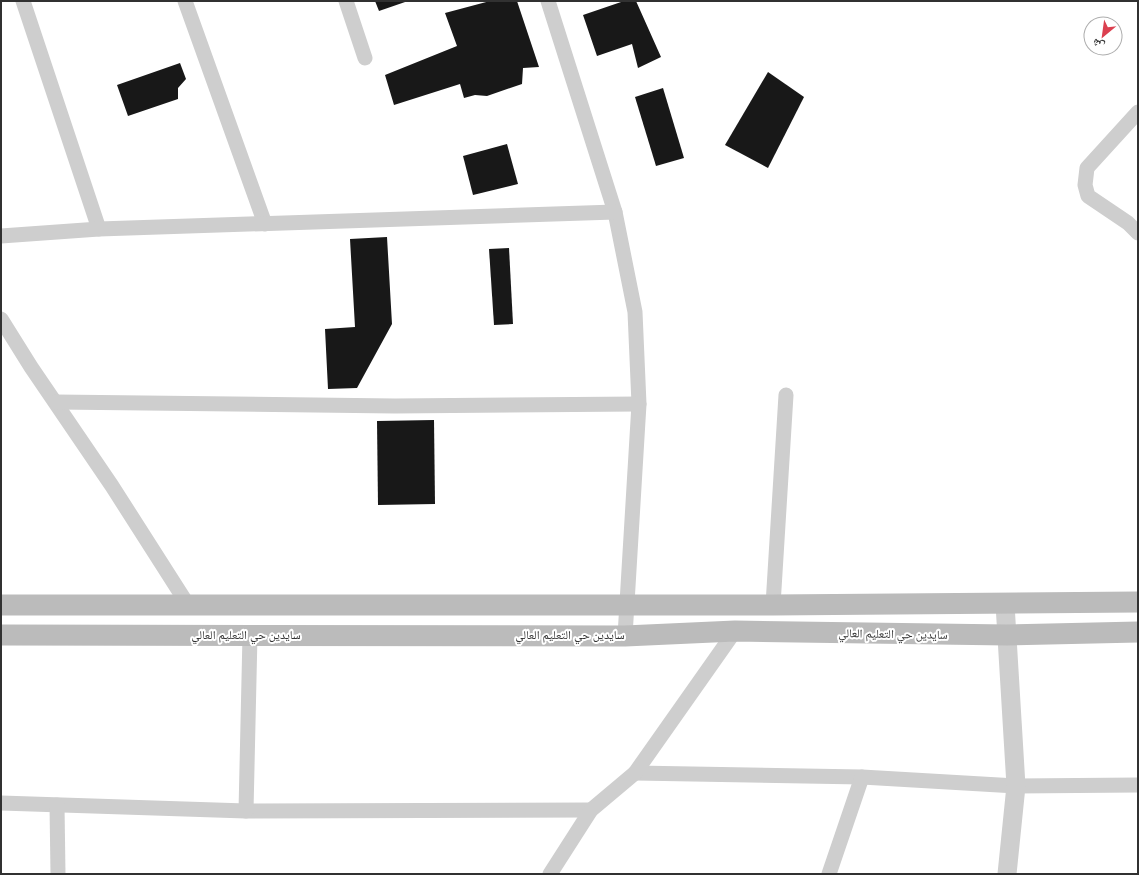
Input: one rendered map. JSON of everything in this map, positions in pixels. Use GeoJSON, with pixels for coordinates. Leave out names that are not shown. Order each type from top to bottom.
{"type":"FeatureCollection","features":[{"type":"Feature","properties":{"kind":"main road"},"geometry":{"type":"LineString","coordinates":[[1,605],[773,605],[1138,602]]}},
{"type":"Feature","properties":{"kind":"main road","name":"سايدين حي التعليم العالي"},"geometry":{"type":"LineString","coordinates":[[1,636],[625,636],[734,631],[1007,635],[1138,632]]}},
{"type":"Feature","properties":{"kind":"street"},"geometry":{"type":"LineString","coordinates":[[24,1],[99,229]]}},
{"type":"Feature","properties":{"kind":"street"},"geometry":{"type":"LineString","coordinates":[[185,1],[265,224]]}},
{"type":"Feature","properties":{"kind":"street"},"geometry":{"type":"LineString","coordinates":[[346,1],[365,58]]}},
{"type":"Feature","properties":{"kind":"street"},"geometry":{"type":"LineString","coordinates":[[548,1],[615,212],[635,312],[639,404],[625,636]]}},
{"type":"Feature","properties":{"kind":"street"},"geometry":{"type":"LineString","coordinates":[[1138,112],[1087,168],[1084,185],[1088,196],[1128,224],[1138,233]]}},
{"type":"Feature","properties":{"kind":"street"},"geometry":{"type":"LineString","coordinates":[[1,236],[99,229],[615,212]]}},
{"type":"Feature","properties":{"kind":"street"},"geometry":{"type":"LineString","coordinates":[[1,319],[112,486],[188,605]]}},
{"type":"Feature","properties":{"kind":"street"},"geometry":{"type":"LineString","coordinates":[[773,605],[786,395]]}},
{"type":"Feature","properties":{"kind":"street"},"geometry":{"type":"LineString","coordinates":[[56,402],[395,406],[639,404]]}},
{"type":"Feature","properties":{"kind":"street"},"geometry":{"type":"LineString","coordinates":[[1005,604],[1016,786],[1007,874]]}},
{"type":"Feature","properties":{"kind":"street"},"geometry":{"type":"LineString","coordinates":[[550,874],[591,810],[635,773],[734,631]]}},
{"type":"Feature","properties":{"kind":"street"},"geometry":{"type":"LineString","coordinates":[[246,812],[250,635]]}},
{"type":"Feature","properties":{"kind":"street"},"geometry":{"type":"LineString","coordinates":[[635,773],[862,776],[1016,786],[1138,785]]}},
{"type":"Feature","properties":{"kind":"street"},"geometry":{"type":"LineString","coordinates":[[828,874],[862,776]]}},
{"type":"Feature","properties":{"kind":"street"},"geometry":{"type":"LineString","coordinates":[[1,803],[246,812],[591,810]]}},
{"type":"Feature","properties":{"kind":"street"},"geometry":{"type":"LineString","coordinates":[[57,805],[58,874]]}},
{"type":"Feature","properties":{"kind":"building"},"geometry":{"type":"Polygon","coordinates":[[[375,1],[408,1],[379,11],[375,1]]]}},
{"type":"Feature","properties":{"kind":"building"},"geometry":{"type":"Polygon","coordinates":[[[490,1],[517,1],[539,67],[523,68],[522,84],[487,96],[475,95],[464,98],[460,84],[394,105],[385,75],[457,46],[445,13],[490,1]]]}},
{"type":"Feature","properties":{"kind":"building"},"geometry":{"type":"Polygon","coordinates":[[[624,1],[636,1],[661,57],[638,68],[632,44],[597,56],[583,15],[624,1]]]}},
{"type":"Feature","properties":{"kind":"building"},"geometry":{"type":"Polygon","coordinates":[[[180,63],[186,79],[178,88],[178,99],[128,116],[117,85],[180,63]]]}},
{"type":"Feature","properties":{"kind":"building"},"geometry":{"type":"Polygon","coordinates":[[[768,72],[804,97],[768,168],[725,145],[768,72]]]}},
{"type":"Feature","properties":{"kind":"building"},"geometry":{"type":"Polygon","coordinates":[[[663,88],[684,158],[656,166],[635,97],[663,88]]]}},
{"type":"Feature","properties":{"kind":"building"},"geometry":{"type":"Polygon","coordinates":[[[507,144],[518,184],[473,195],[463,156],[507,144]]]}},
{"type":"Feature","properties":{"kind":"building"},"geometry":{"type":"Polygon","coordinates":[[[387,237],[392,324],[357,388],[328,389],[325,329],[355,327],[350,239],[387,237]]]}},
{"type":"Feature","properties":{"kind":"building"},"geometry":{"type":"Polygon","coordinates":[[[509,248],[513,324],[494,325],[489,249],[509,248]]]}},
{"type":"Feature","properties":{"kind":"building"},"geometry":{"type":"Polygon","coordinates":[[[434,420],[435,504],[378,505],[377,421],[434,420]]]}}]}
